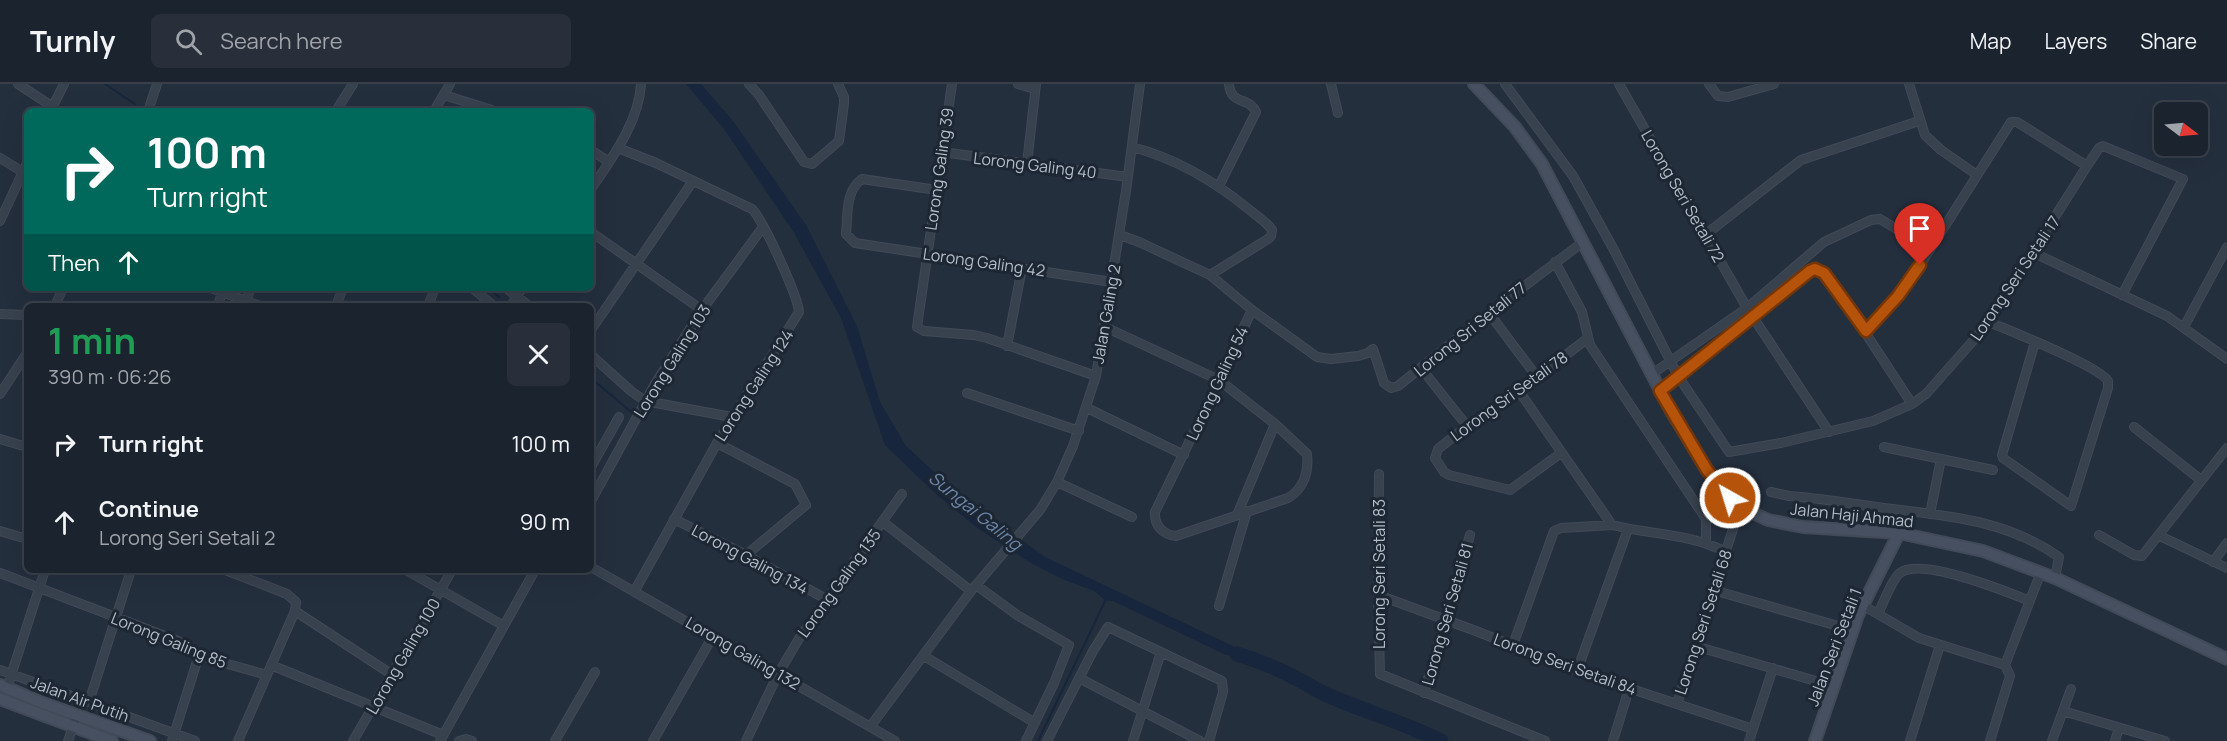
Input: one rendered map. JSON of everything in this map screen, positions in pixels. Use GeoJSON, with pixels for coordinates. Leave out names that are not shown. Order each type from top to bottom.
{"type":"FeatureCollection","features":[{"type":"Feature","properties":{"kind":"street"},"geometry":{"type":"LineString","coordinates":[[18,84],[51,108]]}},
{"type":"Feature","properties":{"kind":"street"},"geometry":{"type":"LineString","coordinates":[[52,108],[64,84]]}},
{"type":"Feature","properties":{"kind":"street"},"geometry":{"type":"LineString","coordinates":[[149,108],[157,84]]}},
{"type":"Feature","properties":{"kind":"street"},"geometry":{"type":"LineString","coordinates":[[338,108],[353,84]]}},
{"type":"Feature","properties":{"kind":"street"},"geometry":{"type":"LineString","coordinates":[[436,108],[450,84]]}},
{"type":"Feature","properties":{"kind":"street"},"geometry":{"type":"LineString","coordinates":[[594,184],[618,148],[637,103],[640,84]]}},
{"type":"Feature","properties":{"kind":"street"},"geometry":{"type":"LineString","coordinates":[[749,84],[759,95],[804,162],[812,164],[839,141],[844,97],[838,84]]}},
{"type":"Feature","properties":{"kind":"street","name":"Lorong Galing 39"},"geometry":{"type":"LineString","coordinates":[[952,84],[916,325],[918,329],[974,335],[1007,346]]}},
{"type":"Feature","properties":{"kind":"street"},"geometry":{"type":"LineString","coordinates":[[1018,84],[1036,87],[1027,164]]}},
{"type":"Feature","properties":{"kind":"street","name":"Jalan Galing 2"},"geometry":{"type":"LineString","coordinates":[[870,727],[973,588],[1025,530],[1057,482],[1079,431],[1096,376],[1113,282],[1140,84]]}},
{"type":"Feature","properties":{"kind":"street"},"geometry":{"type":"LineString","coordinates":[[1219,186],[1256,112],[1251,105],[1233,97],[1229,84]]}},
{"type":"Feature","properties":{"kind":"street"},"geometry":{"type":"LineString","coordinates":[[1331,84],[1338,113]]}},
{"type":"Feature","properties":{"kind":"street","name":"Jalan Haji Ahmad"},"geometry":{"type":"LineString","coordinates":[[1474,84],[1515,127],[1542,164],[1660,391],[1707,470],[1720,488],[1740,507],[1768,520],[1803,527],[1899,533],[1983,551],[2055,578],[2227,659]]}},
{"type":"Feature","properties":{"kind":"street"},"geometry":{"type":"LineString","coordinates":[[1505,84],[1572,176],[1614,250],[1678,376]]}},
{"type":"Feature","properties":{"kind":"street","name":"Lorong Seri Setali 72"},"geometry":{"type":"LineString","coordinates":[[1619,84],[1749,312],[1829,432]]}},
{"type":"Feature","properties":{"kind":"street"},"geometry":{"type":"LineString","coordinates":[[1709,84],[1718,96],[1728,97],[1774,84]]}},
{"type":"Feature","properties":{"kind":"street"},"geometry":{"type":"LineString","coordinates":[[1920,84],[1909,86],[1925,135],[1977,175]]}},
{"type":"Feature","properties":{"kind":"street"},"geometry":{"type":"LineString","coordinates":[[444,95],[485,108]]}},
{"type":"Feature","properties":{"kind":"street"},"geometry":{"type":"LineString","coordinates":[[1705,235],[1801,160],[1919,121]]}},
{"type":"Feature","properties":{"kind":"street"},"geometry":{"type":"LineString","coordinates":[[1866,331],[1905,288],[2013,122],[2017,122],[2087,166]]}},
{"type":"Feature","properties":{"kind":"street"},"geometry":{"type":"LineString","coordinates":[[1132,147],[1171,161],[1219,186],[1269,226],[1272,232],[1268,239],[1210,275]]}},
{"type":"Feature","properties":{"kind":"street","name":"Lorong Seri Setali 17"},"geometry":{"type":"LineString","coordinates":[[1678,376],[1729,452],[1873,421],[1912,404],[1926,394],[1989,322],[2099,148],[2108,147],[2183,179],[2122,295]]}},
{"type":"Feature","properties":{"kind":"street","name":"Lorong Galing 124"},"geometry":{"type":"LineString","coordinates":[[618,148],[656,163],[752,209],[782,269],[798,312],[797,317],[732,417],[634,592]]}},
{"type":"Feature","properties":{"kind":"street"},"geometry":{"type":"LineString","coordinates":[[594,152],[609,162]]}},
{"type":"Feature","properties":{"kind":"street","name":"Lorong Galing 40"},"geometry":{"type":"LineString","coordinates":[[942,152],[1128,177]]}},
{"type":"Feature","properties":{"kind":"street"},"geometry":{"type":"LineString","coordinates":[[0,158],[24,173]]}},
{"type":"Feature","properties":{"kind":"street"},"geometry":{"type":"LineString","coordinates":[[0,221],[24,176]]}},
{"type":"Feature","properties":{"kind":"street","name":"Lorong Galing 42"},"geometry":{"type":"LineString","coordinates":[[937,190],[862,179],[855,184],[850,193],[846,234],[855,243],[1113,282]]}},
{"type":"Feature","properties":{"kind":"street"},"geometry":{"type":"LineString","coordinates":[[594,326],[693,181]]}},
{"type":"Feature","properties":{"kind":"street"},"geometry":{"type":"LineString","coordinates":[[1660,391],[1824,243],[1871,220],[1880,219],[1930,249]]}},
{"type":"Feature","properties":{"kind":"street","name":"Lorong Galing 103"},"geometry":{"type":"LineString","coordinates":[[594,495],[645,401],[702,310],[763,227]]}},
{"type":"Feature","properties":{"kind":"street"},"geometry":{"type":"LineString","coordinates":[[594,234],[702,310]]}},
{"type":"Feature","properties":{"kind":"street"},"geometry":{"type":"LineString","coordinates":[[1120,235],[1210,275],[1252,310]]}},
{"type":"Feature","properties":{"kind":"street","name":"Lorong Sri Setali 77"},"geometry":{"type":"LineString","coordinates":[[1373,349],[1384,383],[1391,388],[1398,386],[1489,313],[1583,243]]}},
{"type":"Feature","properties":{"kind":"street"},"geometry":{"type":"LineString","coordinates":[[2184,327],[2227,247]]}},
{"type":"Feature","properties":{"kind":"street"},"geometry":{"type":"LineString","coordinates":[[2034,253],[2167,316],[2227,359]]}},
{"type":"Feature","properties":{"kind":"street"},"geometry":{"type":"LineString","coordinates":[[1555,262],[1582,312],[1588,338],[1634,412],[1706,519],[1706,542]]}},
{"type":"Feature","properties":{"kind":"street"},"geometry":{"type":"LineString","coordinates":[[1022,268],[1007,346],[1096,376]]}},
{"type":"Feature","properties":{"kind":"street"},"geometry":{"type":"LineString","coordinates":[[1652,374],[1815,269],[1824,273],[1866,331],[1912,404]]}},
{"type":"Feature","properties":{"kind":"street"},"geometry":{"type":"LineString","coordinates":[[246,301],[250,291]]}},
{"type":"Feature","properties":{"kind":"street"},"geometry":{"type":"LineString","coordinates":[[476,291],[491,303]]}},
{"type":"Feature","properties":{"kind":"street"},"geometry":{"type":"LineString","coordinates":[[510,291],[525,303]]}},
{"type":"Feature","properties":{"kind":"street"},"geometry":{"type":"LineString","coordinates":[[513,303],[520,291]]}},
{"type":"Feature","properties":{"kind":"street"},"geometry":{"type":"LineString","coordinates":[[219,303],[222,292],[252,303]]}},
{"type":"Feature","properties":{"kind":"street","name":"Lorong Galing 54"},"geometry":{"type":"LineString","coordinates":[[1236,515],[1176,536],[1167,535],[1159,528],[1155,512],[1252,310],[1311,353],[1322,358],[1358,356],[1373,349]]}},
{"type":"Feature","properties":{"kind":"street"},"geometry":{"type":"LineString","coordinates":[[1489,313],[1537,377]]}},
{"type":"Feature","properties":{"kind":"street"},"geometry":{"type":"LineString","coordinates":[[0,314],[24,315]]}},
{"type":"Feature","properties":{"kind":"street"},"geometry":{"type":"LineString","coordinates":[[1989,322],[2035,342],[2098,371],[2108,381],[2108,388],[2071,506],[2037,484],[2002,455],[2035,342]]}},
{"type":"Feature","properties":{"kind":"street"},"geometry":{"type":"LineString","coordinates":[[1105,327],[1219,380],[1275,424],[1307,454],[1305,479],[1295,494],[1236,515]]}},
{"type":"Feature","properties":{"kind":"street","name":"Lorong Sri Setali 78"},"geometry":{"type":"LineString","coordinates":[[1561,453],[1510,490],[1449,475],[1444,472],[1435,458],[1438,449],[1467,426],[1588,338]]}},
{"type":"Feature","properties":{"kind":"street"},"geometry":{"type":"LineString","coordinates":[[0,394],[24,358]]}},
{"type":"Feature","properties":{"kind":"street"},"geometry":{"type":"LineString","coordinates":[[594,358],[645,401],[732,417]]}},
{"type":"Feature","properties":{"kind":"street"},"geometry":{"type":"LineString","coordinates":[[1421,368],[1467,426]]}},
{"type":"Feature","properties":{"kind":"street"},"geometry":{"type":"LineString","coordinates":[[1519,390],[1612,525]]}},
{"type":"Feature","properties":{"kind":"street"},"geometry":{"type":"LineString","coordinates":[[967,393],[1079,431]]}},
{"type":"Feature","properties":{"kind":"street"},"geometry":{"type":"LineString","coordinates":[[1087,408],[1184,455]]}},
{"type":"Feature","properties":{"kind":"street"},"geometry":{"type":"LineString","coordinates":[[594,461],[619,417]]}},
{"type":"Feature","properties":{"kind":"street"},"geometry":{"type":"LineString","coordinates":[[1236,515],[1275,424]]}},
{"type":"Feature","properties":{"kind":"street"},"geometry":{"type":"LineString","coordinates":[[2134,427],[2201,480]]}},
{"type":"Feature","properties":{"kind":"street"},"geometry":{"type":"LineString","coordinates":[[0,439],[24,446]]}},
{"type":"Feature","properties":{"kind":"street"},"geometry":{"type":"LineString","coordinates":[[717,443],[795,484],[806,505],[746,555]]}},
{"type":"Feature","properties":{"kind":"street"},"geometry":{"type":"LineString","coordinates":[[1884,447],[1993,470]]}},
{"type":"Feature","properties":{"kind":"street"},"geometry":{"type":"LineString","coordinates":[[2099,535],[2139,557],[2146,553],[2227,448]]}},
{"type":"Feature","properties":{"kind":"street"},"geometry":{"type":"LineString","coordinates":[[1930,514],[1941,459]]}},
{"type":"Feature","properties":{"kind":"street","name":"Lorong Seri Setali 83"},"geometry":{"type":"LineString","coordinates":[[1379,474],[1380,674],[1424,693]]}},
{"type":"Feature","properties":{"kind":"street"},"geometry":{"type":"LineString","coordinates":[[1057,482],[1132,517]]}},
{"type":"Feature","properties":{"kind":"street"},"geometry":{"type":"LineString","coordinates":[[1771,492],[1995,525],[2010,530],[2059,557],[2055,578]]}},
{"type":"Feature","properties":{"kind":"street","name":"Lorong Galing 135"},"geometry":{"type":"LineString","coordinates":[[746,741],[778,674],[800,637],[902,494]]}},
{"type":"Feature","properties":{"kind":"street","name":"Lorong Seri Setali 68"},"geometry":{"type":"LineString","coordinates":[[1677,704],[1740,507]]}},
{"type":"Feature","properties":{"kind":"street"},"geometry":{"type":"LineString","coordinates":[[1219,606],[1247,511]]}},
{"type":"Feature","properties":{"kind":"street","name":"Lorong Galing 134"},"geometry":{"type":"LineString","coordinates":[[674,519],[826,599]]}},
{"type":"Feature","properties":{"kind":"street"},"geometry":{"type":"LineString","coordinates":[[883,522],[973,588],[1069,645],[1026,741]]}},
{"type":"Feature","properties":{"kind":"street"},"geometry":{"type":"LineString","coordinates":[[1514,645],[1554,531],[1561,528],[1612,525],[1706,542],[1726,552]]}},
{"type":"Feature","properties":{"kind":"street"},"geometry":{"type":"LineString","coordinates":[[1577,671],[1628,529]]}},
{"type":"Feature","properties":{"kind":"street"},"geometry":{"type":"LineString","coordinates":[[0,531],[24,538]]}},
{"type":"Feature","properties":{"kind":"street","name":"Jalan Seri Setali 1"},"geometry":{"type":"LineString","coordinates":[[1815,741],[1852,630],[1899,533]]}},
{"type":"Feature","properties":{"kind":"street","name":"Lorong Seri Setali 81"},"geometry":{"type":"LineString","coordinates":[[1424,693],[1470,535]]}},
{"type":"Feature","properties":{"kind":"street"},"geometry":{"type":"LineString","coordinates":[[2160,536],[2227,568]]}},
{"type":"Feature","properties":{"kind":"street"},"geometry":{"type":"LineString","coordinates":[[2213,562],[2227,543]]}},
{"type":"Feature","properties":{"kind":"street","name":"Lorong Galing 132"},"geometry":{"type":"LineString","coordinates":[[594,569],[895,741]]}},
{"type":"Feature","properties":{"kind":"street"},"geometry":{"type":"LineString","coordinates":[[1878,614],[1897,575],[1908,569],[1927,570],[1980,582],[2030,601]]}},
{"type":"Feature","properties":{"kind":"street"},"geometry":{"type":"LineString","coordinates":[[1990,741],[2010,676],[2005,665],[2041,572]]}},
{"type":"Feature","properties":{"kind":"street","name":"Lorong Galing 85"},"geometry":{"type":"LineString","coordinates":[[0,573],[178,641],[200,655],[267,675]]}},
{"type":"Feature","properties":{"kind":"street"},"geometry":{"type":"LineString","coordinates":[[4,687],[12,675],[44,573]]}},
{"type":"Feature","properties":{"kind":"street"},"geometry":{"type":"LineString","coordinates":[[89,702],[130,573]]}},
{"type":"Feature","properties":{"kind":"street"},"geometry":{"type":"LineString","coordinates":[[236,573],[292,597],[296,602],[295,611],[238,741]]}},
{"type":"Feature","properties":{"kind":"street"},"geometry":{"type":"LineString","coordinates":[[411,573],[504,626]]}},
{"type":"Feature","properties":{"kind":"street","name":"Lorong Galing 100"},"geometry":{"type":"LineString","coordinates":[[353,741],[450,573]]}},
{"type":"Feature","properties":{"kind":"street"},"geometry":{"type":"LineString","coordinates":[[271,665],[374,706],[442,738],[534,573]]}},
{"type":"Feature","properties":{"kind":"street"},"geometry":{"type":"LineString","coordinates":[[1713,590],[1852,630]]}},
{"type":"Feature","properties":{"kind":"street","name":"Lorong Seri Setali 84"},"geometry":{"type":"LineString","coordinates":[[1378,595],[1446,619],[1577,671],[1753,729]]}},
{"type":"Feature","properties":{"kind":"street"},"geometry":{"type":"LineString","coordinates":[[1863,606],[1919,638],[2005,665]]}},
{"type":"Feature","properties":{"kind":"street"},"geometry":{"type":"LineString","coordinates":[[295,611],[391,674]]}},
{"type":"Feature","properties":{"kind":"street"},"geometry":{"type":"LineString","coordinates":[[1047,741],[1103,632],[1108,627],[1222,681],[1223,692],[1209,741]]}},
{"type":"Feature","properties":{"kind":"street"},"geometry":{"type":"LineString","coordinates":[[653,741],[713,636]]}},
{"type":"Feature","properties":{"kind":"street"},"geometry":{"type":"LineString","coordinates":[[1910,741],[1940,645]]}},
{"type":"Feature","properties":{"kind":"street"},"geometry":{"type":"LineString","coordinates":[[1695,646],[1833,686]]}},
{"type":"Feature","properties":{"kind":"street"},"geometry":{"type":"LineString","coordinates":[[1133,741],[1161,652]]}},
{"type":"Feature","properties":{"kind":"street"},"geometry":{"type":"LineString","coordinates":[[173,737],[200,655]]}},
{"type":"Feature","properties":{"kind":"street"},"geometry":{"type":"LineString","coordinates":[[924,656],[1035,723]]}},
{"type":"Feature","properties":{"kind":"street"},"geometry":{"type":"LineString","coordinates":[[1749,741],[1773,668]]}},
{"type":"Feature","properties":{"kind":"street"},"geometry":{"type":"LineString","coordinates":[[0,670],[89,702],[173,737],[195,741]]}},
{"type":"Feature","properties":{"kind":"street"},"geometry":{"type":"LineString","coordinates":[[555,741],[595,672]]}},
{"type":"Feature","properties":{"kind":"street"},"geometry":{"type":"LineString","coordinates":[[1079,678],[1200,741]]}},
{"type":"Feature","properties":{"kind":"street","name":"Jalan Air Putih"},"geometry":{"type":"LineString","coordinates":[[4,687],[150,741]]}},
{"type":"Feature","properties":{"kind":"street"},"geometry":{"type":"LineString","coordinates":[[1613,741],[1629,689]]}},
{"type":"Feature","properties":{"kind":"street"},"geometry":{"type":"LineString","coordinates":[[2052,741],[2071,689]]}},
{"type":"Feature","properties":{"kind":"street"},"geometry":{"type":"LineString","coordinates":[[1424,693],[1545,741]]}},
{"type":"Feature","properties":{"kind":"street","name":"Jalan Air Putih"},"geometry":{"type":"LineString","coordinates":[[0,699],[112,741]]}},
{"type":"Feature","properties":{"kind":"street"},"geometry":{"type":"LineString","coordinates":[[2063,711],[2165,741]]}},
{"type":"Feature","properties":{"kind":"street"},"geometry":{"type":"LineString","coordinates":[[68,741],[77,715]]}},
{"type":"Feature","properties":{"kind":"street"},"geometry":{"type":"LineString","coordinates":[[2115,741],[2119,728]]}},
{"type":"Feature","properties":{"kind":"street"},"geometry":{"type":"LineString","coordinates":[[459,741],[466,739],[472,741]]}},
{"type":"Feature","properties":{"kind":"water"},"geometry":{"type":"Polygon","coordinates":[[[686,84],[701,84],[733,121],[806,225],[857,326],[880,402],[906,446],[958,494],[1045,557],[1235,647],[1257,660],[1226,655],[1113,601],[1105,600],[1094,591],[1062,579],[1031,563],[976,527],[937,495],[885,445],[841,318],[793,231],[724,129],[686,84]]]}},
{"type":"Feature","properties":{"kind":"waterway"},"geometry":{"type":"LineString","coordinates":[[105,84],[135,104]]}},
{"type":"Feature","properties":{"kind":"waterway"},"geometry":{"type":"LineString","coordinates":[[492,291],[499,297]]}},
{"type":"Feature","properties":{"kind":"waterway"},"geometry":{"type":"LineString","coordinates":[[594,381],[630,411]]}},
{"type":"Feature","properties":{"kind":"waterway"},"geometry":{"type":"LineString","coordinates":[[1038,741],[1107,597]]}},
{"type":"Feature","properties":{"kind":"waterway","name":"Sungai Galing"},"geometry":{"type":"LineString","coordinates":[[1237,654],[1280,670],[1320,692],[1441,741]]}},
{"type":"Feature","properties":{"kind":"route"},"geometry":{"type":"LineString","coordinates":[[1730,498],[1707,470],[1660,391],[1810,271],[1815,269],[1824,273],[1866,331],[1898,296],[1920,265]]}}]}
